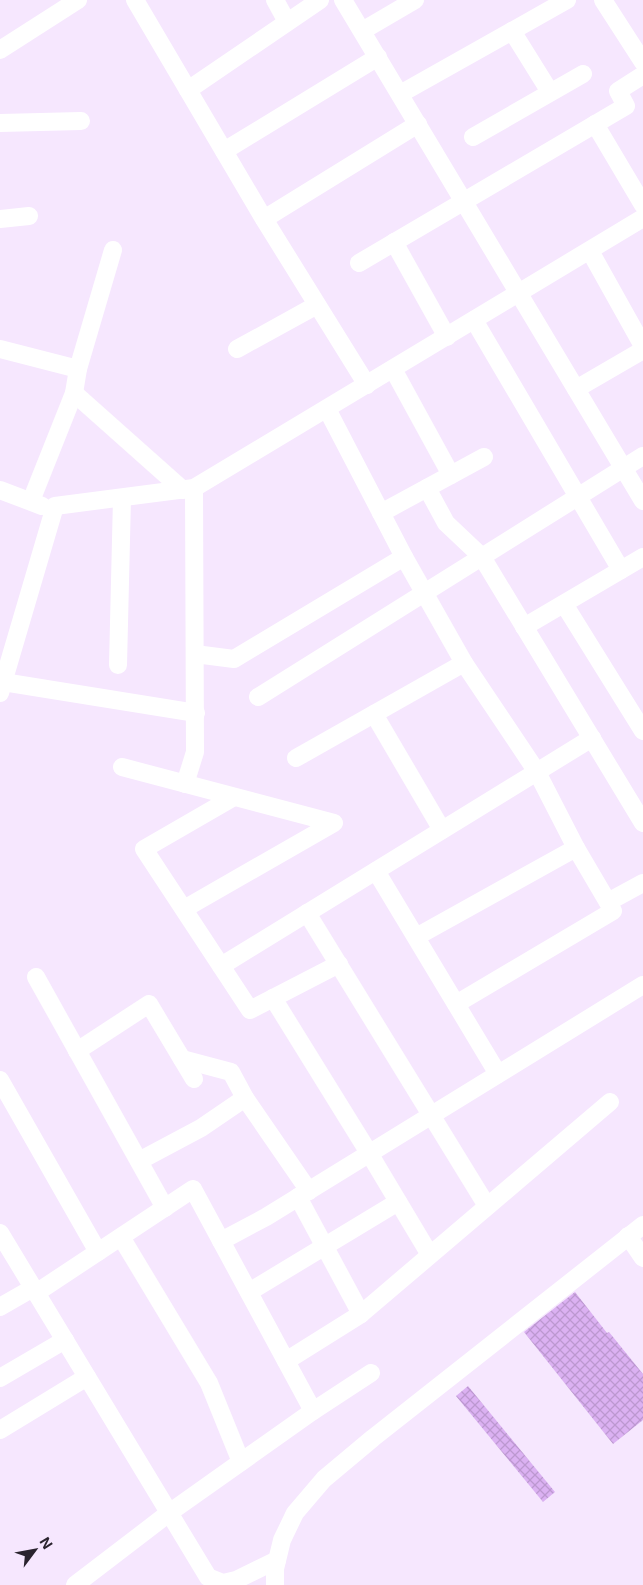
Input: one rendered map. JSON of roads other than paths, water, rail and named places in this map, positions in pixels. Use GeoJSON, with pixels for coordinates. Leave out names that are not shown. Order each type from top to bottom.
{"type":"FeatureCollection","features":[{"type":"Feature","properties":{"kind":"street"},"geometry":{"type":"LineString","coordinates":[[0,50],[78,0]]}},
{"type":"Feature","properties":{"kind":"street"},"geometry":{"type":"LineString","coordinates":[[135,0],[264,219],[367,384]]}},
{"type":"Feature","properties":{"kind":"street"},"geometry":{"type":"LineString","coordinates":[[275,0],[288,22]]}},
{"type":"Feature","properties":{"kind":"street"},"geometry":{"type":"LineString","coordinates":[[188,90],[320,0]]}},
{"type":"Feature","properties":{"kind":"street"},"geometry":{"type":"LineString","coordinates":[[344,0],[643,501]]}},
{"type":"Feature","properties":{"kind":"street"},"geometry":{"type":"LineString","coordinates":[[362,32],[415,0]]}},
{"type":"Feature","properties":{"kind":"street"},"geometry":{"type":"LineString","coordinates":[[400,94],[567,0]]}},
{"type":"Feature","properties":{"kind":"street"},"geometry":{"type":"LineString","coordinates":[[604,0],[643,62]]}},
{"type":"Feature","properties":{"kind":"street"},"geometry":{"type":"LineString","coordinates":[[512,31],[550,92]]}},
{"type":"Feature","properties":{"kind":"street"},"geometry":{"type":"LineString","coordinates":[[224,150],[378,57]]}},
{"type":"Feature","properties":{"kind":"street"},"geometry":{"type":"LineString","coordinates":[[473,137],[583,74]]}},
{"type":"Feature","properties":{"kind":"street"},"geometry":{"type":"LineString","coordinates":[[359,263],[626,106],[618,91],[643,75]]}},
{"type":"Feature","properties":{"kind":"street"},"geometry":{"type":"LineString","coordinates":[[0,123],[80,121]]}},
{"type":"Feature","properties":{"kind":"street"},"geometry":{"type":"LineString","coordinates":[[264,219],[418,124]]}},
{"type":"Feature","properties":{"kind":"street"},"geometry":{"type":"LineString","coordinates":[[595,124],[643,205]]}},
{"type":"Feature","properties":{"kind":"street"},"geometry":{"type":"LineString","coordinates":[[0,219],[30,216]]}},
{"type":"Feature","properties":{"kind":"street"},"geometry":{"type":"LineString","coordinates":[[196,713],[2,688],[55,506],[189,489],[447,337],[643,218]]}},
{"type":"Feature","properties":{"kind":"street"},"geometry":{"type":"LineString","coordinates":[[394,242],[447,337]]}},
{"type":"Feature","properties":{"kind":"street"},"geometry":{"type":"LineString","coordinates":[[31,502],[74,393],[78,369],[113,250]]}},
{"type":"Feature","properties":{"kind":"street"},"geometry":{"type":"LineString","coordinates":[[590,250],[643,346]]}},
{"type":"Feature","properties":{"kind":"street"},"geometry":{"type":"LineString","coordinates":[[237,349],[317,305]]}},
{"type":"Feature","properties":{"kind":"street"},"geometry":{"type":"LineString","coordinates":[[474,320],[621,570]]}},
{"type":"Feature","properties":{"kind":"street"},"geometry":{"type":"LineString","coordinates":[[0,349],[78,369]]}},
{"type":"Feature","properties":{"kind":"street"},"geometry":{"type":"LineString","coordinates":[[576,389],[643,350]]}},
{"type":"Feature","properties":{"kind":"street"},"geometry":{"type":"LineString","coordinates":[[393,369],[451,474]]}},
{"type":"Feature","properties":{"kind":"street"},"geometry":{"type":"LineString","coordinates":[[74,393],[189,489],[196,713],[195,752],[186,784]]}},
{"type":"Feature","properties":{"kind":"street"},"geometry":{"type":"LineString","coordinates":[[326,409],[404,557],[464,663],[537,772],[576,848],[613,911],[456,1004]]}},
{"type":"Feature","properties":{"kind":"street"},"geometry":{"type":"LineString","coordinates":[[258,697],[643,456]]}},
{"type":"Feature","properties":{"kind":"street"},"geometry":{"type":"LineString","coordinates":[[381,512],[484,457]]}},
{"type":"Feature","properties":{"kind":"street"},"geometry":{"type":"LineString","coordinates":[[426,488],[446,523],[482,557],[643,823]]}},
{"type":"Feature","properties":{"kind":"street"},"geometry":{"type":"LineString","coordinates":[[0,490],[54,510]]}},
{"type":"Feature","properties":{"kind":"street"},"geometry":{"type":"LineString","coordinates":[[118,665],[122,498]]}},
{"type":"Feature","properties":{"kind":"street"},"geometry":{"type":"LineString","coordinates":[[195,654],[234,659],[404,557]]}},
{"type":"Feature","properties":{"kind":"street"},"geometry":{"type":"LineString","coordinates":[[524,627],[643,557]]}},
{"type":"Feature","properties":{"kind":"street"},"geometry":{"type":"LineString","coordinates":[[564,604],[643,730]]}},
{"type":"Feature","properties":{"kind":"street"},"geometry":{"type":"LineString","coordinates":[[296,758],[464,663]]}},
{"type":"Feature","properties":{"kind":"street"},"geometry":{"type":"LineString","coordinates":[[374,714],[442,830]]}},
{"type":"Feature","properties":{"kind":"street"},"geometry":{"type":"LineString","coordinates":[[221,966],[592,738]]}},
{"type":"Feature","properties":{"kind":"street"},"geometry":{"type":"LineString","coordinates":[[122,767],[334,823],[184,909]]}},
{"type":"Feature","properties":{"kind":"street"},"geometry":{"type":"LineString","coordinates":[[234,797],[144,849],[250,1010],[339,964]]}},
{"type":"Feature","properties":{"kind":"street"},"geometry":{"type":"LineString","coordinates":[[416,937],[576,848]]}},
{"type":"Feature","properties":{"kind":"street"},"geometry":{"type":"LineString","coordinates":[[376,871],[498,1074]]}},
{"type":"Feature","properties":{"kind":"street"},"geometry":{"type":"LineString","coordinates":[[608,902],[643,883]]}},
{"type":"Feature","properties":{"kind":"street"},"geometry":{"type":"LineString","coordinates":[[307,912],[487,1206]]}},
{"type":"Feature","properties":{"kind":"street"},"geometry":{"type":"LineString","coordinates":[[36,977],[165,1208]]}},
{"type":"Feature","properties":{"kind":"street"},"geometry":{"type":"LineString","coordinates":[[221,1241],[304,1194],[643,985]]}},
{"type":"Feature","properties":{"kind":"street"},"geometry":{"type":"LineString","coordinates":[[273,998],[430,1255]]}},
{"type":"Feature","properties":{"kind":"street"},"geometry":{"type":"LineString","coordinates":[[77,1051],[149,1004],[194,1079]]}},
{"type":"Feature","properties":{"kind":"street"},"geometry":{"type":"LineString","coordinates":[[182,1059],[231,1072],[304,1194],[324,1246],[361,1314]]}},
{"type":"Feature","properties":{"kind":"street"},"geometry":{"type":"LineString","coordinates":[[0,1080],[98,1252]]}},
{"type":"Feature","properties":{"kind":"street"},"geometry":{"type":"LineString","coordinates":[[139,1161],[201,1128],[245,1098]]}},
{"type":"Feature","properties":{"kind":"street"},"geometry":{"type":"LineString","coordinates":[[286,1361],[361,1314],[610,1102]]}},
{"type":"Feature","properties":{"kind":"street"},"geometry":{"type":"LineString","coordinates":[[0,1307],[34,1290],[98,1252],[193,1190],[313,1411]]}},
{"type":"Feature","properties":{"kind":"street"},"geometry":{"type":"LineString","coordinates":[[249,1292],[398,1202]]}},
{"type":"Feature","properties":{"kind":"street"},"geometry":{"type":"LineString","coordinates":[[275,1585],[275,1569],[282,1540],[295,1512],[324,1479],[373,1438],[643,1225]]}},
{"type":"Feature","properties":{"kind":"street"},"geometry":{"type":"LineString","coordinates":[[0,1233],[208,1578],[224,1583],[236,1580],[277,1560]]}},
{"type":"Feature","properties":{"kind":"street"},"geometry":{"type":"LineString","coordinates":[[121,1236],[209,1382],[241,1462]]}},
{"type":"Feature","properties":{"kind":"street"},"geometry":{"type":"LineString","coordinates":[[628,1236],[643,1258]]}},
{"type":"Feature","properties":{"kind":"street"},"geometry":{"type":"LineString","coordinates":[[0,1378],[64,1340]]}},
{"type":"Feature","properties":{"kind":"street"},"geometry":{"type":"LineString","coordinates":[[76,1585],[169,1513],[370,1373]]}},
{"type":"Feature","properties":{"kind":"street"},"geometry":{"type":"LineString","coordinates":[[0,1430],[87,1377]]}}]}
